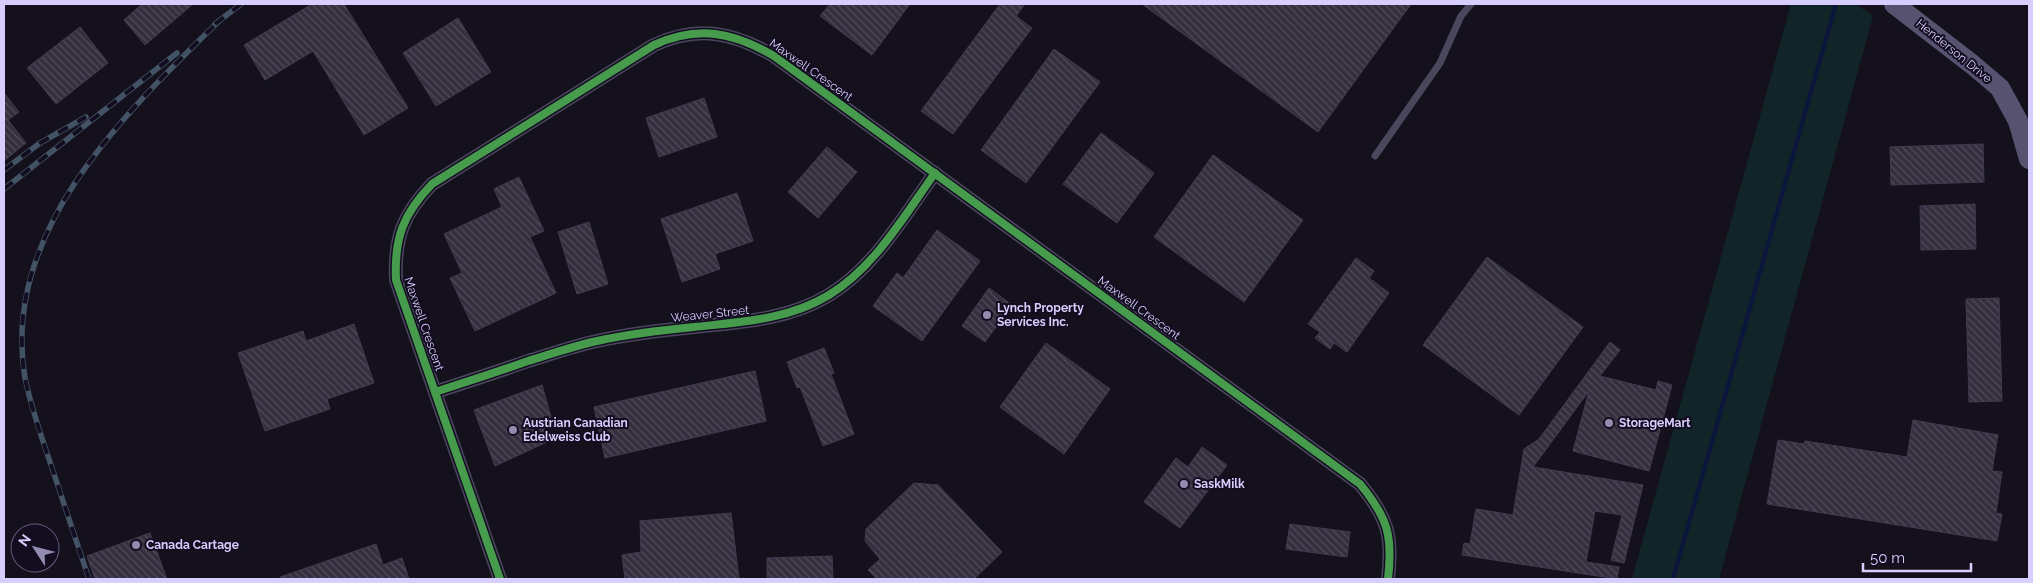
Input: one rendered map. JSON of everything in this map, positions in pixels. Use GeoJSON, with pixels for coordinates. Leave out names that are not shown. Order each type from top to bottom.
{"type":"FeatureCollection","features":[{"type":"Feature","properties":{"kind":"street","name":"Henderson Drive"},"geometry":{"type":"LineString","coordinates":[[1894,4],[2000,88],[2018,121],[2029,159]]}},
{"type":"Feature","properties":{"kind":"street","name":"Maxwell Crescent"},"geometry":{"type":"LineString","coordinates":[[500,579],[396,280],[396,247],[405,219],[412,207],[432,184],[654,45],[685,34],[717,33],[746,41],[760,48],[935,173],[1360,484],[1375,502],[1385,522],[1390,544],[1388,579]]}},
{"type":"Feature","properties":{"kind":"street","name":"Weaver Street"},"geometry":{"type":"LineString","coordinates":[[435,392],[567,348],[595,341],[651,331],[768,319],[810,306],[852,278],[873,258],[935,173]]}},
{"type":"Feature","properties":{"kind":"lane"},"geometry":{"type":"LineString","coordinates":[[1374,156],[1440,63],[1461,16],[1471,4]]}},
{"type":"Feature","properties":{"kind":"green space"},"geometry":{"type":"Polygon","coordinates":[[[1791,4],[1856,4],[1873,16],[1719,579],[1632,579],[1791,4]]]}},
{"type":"Feature","properties":{"kind":"building"},"geometry":{"type":"Polygon","coordinates":[[[142,4],[193,4],[145,45],[124,20],[142,4]]]}},
{"type":"Feature","properties":{"kind":"building"},"geometry":{"type":"Polygon","coordinates":[[[312,4],[344,4],[408,108],[364,135],[313,51],[265,80],[244,45],[312,4]]]}},
{"type":"Feature","properties":{"kind":"building"},"geometry":{"type":"Polygon","coordinates":[[[830,4],[910,4],[872,55],[820,16],[830,4]]]}},
{"type":"Feature","properties":{"kind":"building"},"geometry":{"type":"Polygon","coordinates":[[[1000,4],[1025,4],[1016,16],[1032,28],[953,134],[921,111],[1000,4]]]}},
{"type":"Feature","properties":{"kind":"building"},"geometry":{"type":"Polygon","coordinates":[[[1142,4],[1411,4],[1318,132],[1142,4]]]}},
{"type":"Feature","properties":{"kind":"building"},"geometry":{"type":"Polygon","coordinates":[[[458,18],[491,72],[436,106],[403,53],[458,18]]]}},
{"type":"Feature","properties":{"kind":"building"},"geometry":{"type":"Polygon","coordinates":[[[80,27],[108,63],[56,104],[27,68],[80,27]]]}},
{"type":"Feature","properties":{"kind":"building"},"geometry":{"type":"Polygon","coordinates":[[[1054,49],[1100,82],[1026,183],[981,150],[1054,49]]]}},
{"type":"Feature","properties":{"kind":"building"},"geometry":{"type":"Polygon","coordinates":[[[4,93],[19,112],[8,120],[26,143],[4,161],[4,93]]]}},
{"type":"Feature","properties":{"kind":"building"},"geometry":{"type":"Polygon","coordinates":[[[704,98],[717,137],[659,157],[646,118],[704,98]]]}},
{"type":"Feature","properties":{"kind":"building"},"geometry":{"type":"Polygon","coordinates":[[[1101,133],[1154,173],[1117,223],[1063,184],[1101,133]]]}},
{"type":"Feature","properties":{"kind":"building"},"geometry":{"type":"Polygon","coordinates":[[[1983,144],[1984,182],[1891,185],[1890,147],[1983,144]]]}},
{"type":"Feature","properties":{"kind":"building"},"geometry":{"type":"Polygon","coordinates":[[[827,147],[857,172],[818,218],[788,192],[827,147]]]}},
{"type":"Feature","properties":{"kind":"building"},"geometry":{"type":"Polygon","coordinates":[[[1213,155],[1303,220],[1244,302],[1154,237],[1213,155]]]}},
{"type":"Feature","properties":{"kind":"building"},"geometry":{"type":"Polygon","coordinates":[[[519,177],[544,231],[530,237],[556,293],[475,331],[450,278],[462,273],[444,234],[502,207],[494,189],[519,177]]]}},
{"type":"Feature","properties":{"kind":"building"},"geometry":{"type":"Polygon","coordinates":[[[737,193],[753,241],[715,254],[720,269],[682,282],[661,219],[737,193]]]}},
{"type":"Feature","properties":{"kind":"building"},"geometry":{"type":"Polygon","coordinates":[[[1975,204],[1976,249],[1921,250],[1920,206],[1975,204]]]}},
{"type":"Feature","properties":{"kind":"building"},"geometry":{"type":"Polygon","coordinates":[[[589,222],[608,284],[577,294],[558,232],[589,222]]]}},
{"type":"Feature","properties":{"kind":"building"},"geometry":{"type":"Polygon","coordinates":[[[937,230],[980,261],[922,341],[873,306],[897,273],[903,278],[937,230]]]}},
{"type":"Feature","properties":{"kind":"building"},"geometry":{"type":"Polygon","coordinates":[[[1487,257],[1583,327],[1519,415],[1423,345],[1487,257]]]}},
{"type":"Feature","properties":{"kind":"building"},"geometry":{"type":"Polygon","coordinates":[[[1356,258],[1374,271],[1369,278],[1389,293],[1347,352],[1334,343],[1330,349],[1315,338],[1320,332],[1308,324],[1356,258]]]}},
{"type":"Feature","properties":{"kind":"building","name":"Lynch Property Services Inc."},"geometry":{"type":"Polygon","coordinates":[[[989,288],[1012,305],[985,342],[962,326],[989,288]]]}},
{"type":"Feature","properties":{"kind":"building"},"geometry":{"type":"Polygon","coordinates":[[[1999,298],[2002,401],[1969,402],[1966,299],[1999,298]]]}},
{"type":"Feature","properties":{"kind":"building"},"geometry":{"type":"Polygon","coordinates":[[[354,324],[374,383],[327,399],[330,409],[265,431],[238,353],[303,331],[306,341],[354,324]]]}},
{"type":"Feature","properties":{"kind":"building"},"geometry":{"type":"Polygon","coordinates":[[[1610,342],[1620,350],[1600,376],[1656,390],[1658,381],[1672,385],[1649,471],[1573,451],[1589,391],[1533,467],[1643,485],[1624,563],[1611,560],[1622,515],[1595,511],[1586,562],[1619,567],[1617,579],[1462,555],[1464,543],[1470,544],[1476,509],[1513,515],[1524,449],[1539,439],[1610,342]]]}},
{"type":"Feature","properties":{"kind":"building"},"geometry":{"type":"Polygon","coordinates":[[[1046,343],[1110,389],[1064,454],[1000,407],[1046,343]]]}},
{"type":"Feature","properties":{"kind":"building"},"geometry":{"type":"Polygon","coordinates":[[[824,348],[834,373],[831,374],[854,434],[823,446],[800,387],[797,388],[787,362],[824,348]]]}},
{"type":"Feature","properties":{"kind":"building"},"geometry":{"type":"Polygon","coordinates":[[[755,371],[766,421],[605,458],[594,407],[755,371]]]}},
{"type":"Feature","properties":{"kind":"building","name":"Austrian Canadian Edelweiss Club"},"geometry":{"type":"Polygon","coordinates":[[[542,385],[551,417],[542,420],[549,441],[495,466],[474,410],[542,385]]]}},
{"type":"Feature","properties":{"kind":"building"},"geometry":{"type":"Polygon","coordinates":[[[1913,420],[1998,435],[1992,471],[2002,472],[1996,513],[2002,514],[1997,541],[1767,504],[1778,440],[1804,444],[1805,441],[1907,457],[1913,420]]]}},
{"type":"Feature","properties":{"kind":"building","name":"SaskMilk"},"geometry":{"type":"Polygon","coordinates":[[[1202,447],[1227,465],[1180,528],[1144,502],[1176,458],[1188,467],[1202,447]]]}},
{"type":"Feature","properties":{"kind":"building"},"geometry":{"type":"Polygon","coordinates":[[[914,483],[938,485],[1002,552],[974,579],[877,579],[868,570],[880,559],[865,541],[866,529],[914,483]]]}},
{"type":"Feature","properties":{"kind":"building"},"geometry":{"type":"Polygon","coordinates":[[[731,513],[739,579],[625,579],[622,555],[641,552],[640,521],[731,513]]]}},
{"type":"Feature","properties":{"kind":"building"},"geometry":{"type":"Polygon","coordinates":[[[1290,524],[1350,532],[1347,557],[1286,549],[1290,524]]]}},
{"type":"Feature","properties":{"kind":"building","name":"Canada Cartage"},"geometry":{"type":"Polygon","coordinates":[[[150,533],[167,579],[95,579],[87,556],[150,533]]]}},
{"type":"Feature","properties":{"kind":"building"},"geometry":{"type":"Polygon","coordinates":[[[376,544],[383,565],[402,558],[409,579],[281,579],[280,577],[376,544]]]}},
{"type":"Feature","properties":{"kind":"building"},"geometry":{"type":"Polygon","coordinates":[[[832,556],[833,579],[767,579],[767,558],[832,556]]]}},
{"type":"Feature","properties":{"kind":"waterway"},"geometry":{"type":"LineString","coordinates":[[1673,579],[1836,4]]}},
{"type":"Feature","properties":{"kind":"railway"},"geometry":{"type":"LineString","coordinates":[[215,24],[241,4]]}},
{"type":"Feature","properties":{"kind":"railway"},"geometry":{"type":"LineString","coordinates":[[89,579],[40,432],[25,378],[22,325],[32,274],[51,225],[77,179],[110,136],[146,95],[219,21]]}},
{"type":"Feature","properties":{"kind":"railway"},"geometry":{"type":"LineString","coordinates":[[4,189],[177,53]]}},
{"type":"Feature","properties":{"kind":"railway"},"geometry":{"type":"LineString","coordinates":[[4,170],[40,143],[86,117]]}},
{"type":"Feature","properties":{"kind":"cycle path"},"geometry":{"type":"LineString","coordinates":[[500,579],[396,280],[397,252],[402,228],[407,216],[432,184],[654,45],[670,39],[700,33],[715,34],[744,41],[774,56],[1360,484],[1377,507],[1386,528],[1390,551],[1388,579]]}},
{"type":"Feature","properties":{"kind":"cycle path"},"geometry":{"type":"LineString","coordinates":[[435,392],[588,343],[646,332],[781,315],[813,303],[829,295],[861,270],[888,240],[935,173]]}},
{"type":"Feature","properties":{"kind":"place","name":"Lynch Property Services Inc."},"geometry":{"type":"Point","coordinates":[987,315]}},
{"type":"Feature","properties":{"kind":"place","name":"StorageMart"},"geometry":{"type":"Point","coordinates":[1609,423]}},
{"type":"Feature","properties":{"kind":"place","name":"Austrian Canadian Edelweiss Club"},"geometry":{"type":"Point","coordinates":[513,430]}},
{"type":"Feature","properties":{"kind":"place","name":"SaskMilk"},"geometry":{"type":"Point","coordinates":[1184,484]}},
{"type":"Feature","properties":{"kind":"place","name":"Canada Cartage"},"geometry":{"type":"Point","coordinates":[136,545]}}]}
